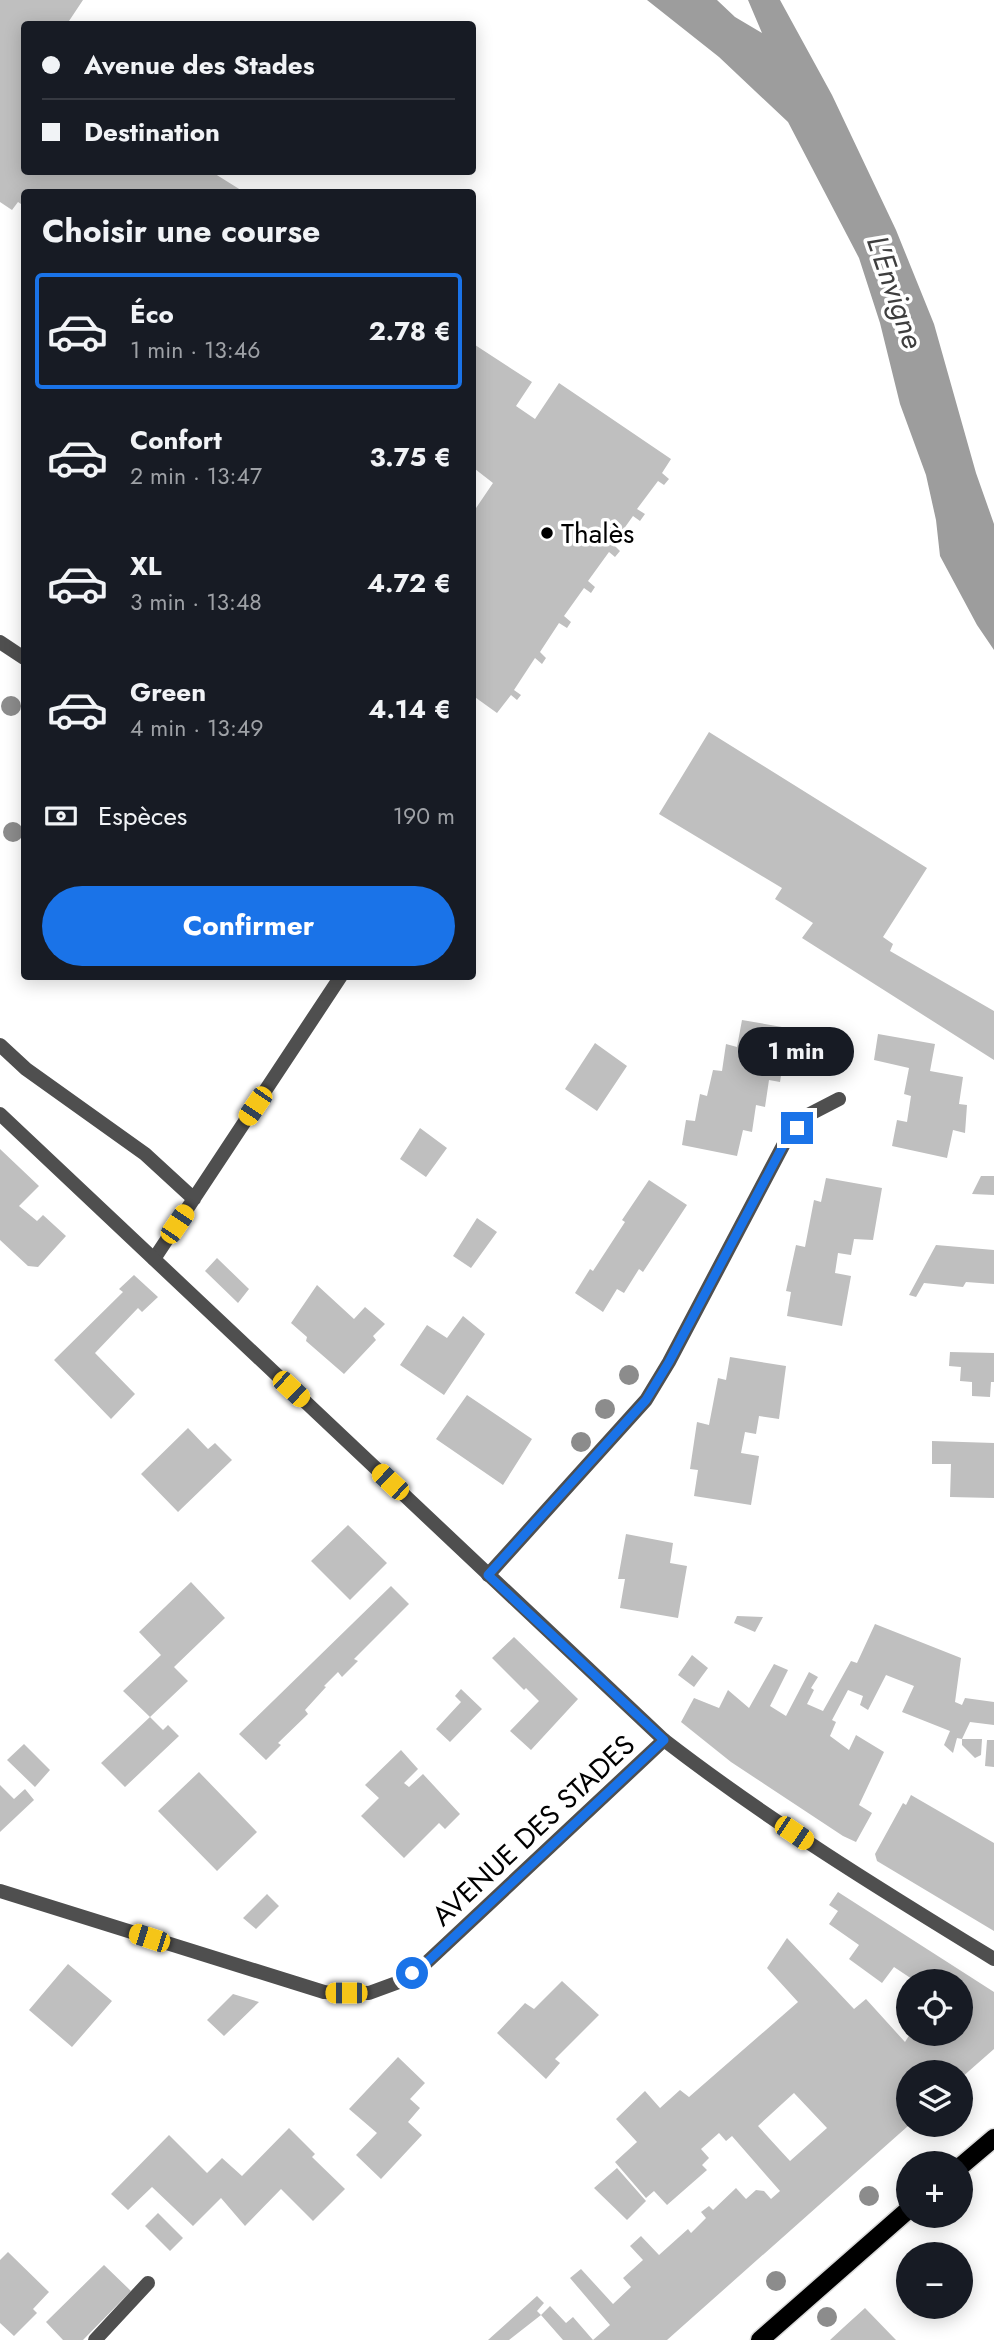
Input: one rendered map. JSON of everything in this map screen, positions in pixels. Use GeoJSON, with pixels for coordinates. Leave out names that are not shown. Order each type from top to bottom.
{"type":"FeatureCollection","features":[{"type":"Feature","properties":{"kind":"main road"},"geometry":{"type":"LineString","coordinates":[[973,2156],[994,2138]]}},
{"type":"Feature","properties":{"kind":"main road"},"geometry":{"type":"LineString","coordinates":[[760,2340],[896,2221]]}},
{"type":"Feature","properties":{"kind":"street"},"geometry":{"type":"LineString","coordinates":[[0,642],[21,657]]}},
{"type":"Feature","properties":{"kind":"street"},"geometry":{"type":"LineString","coordinates":[[154,1259],[338,980]]}},
{"type":"Feature","properties":{"kind":"street"},"geometry":{"type":"LineString","coordinates":[[0,1045],[26,1069],[145,1154],[194,1199]]}},
{"type":"Feature","properties":{"kind":"street"},"geometry":{"type":"LineString","coordinates":[[488,1575],[646,1400],[669,1362],[786,1140],[808,1115],[839,1099]]}},
{"type":"Feature","properties":{"kind":"street"},"geometry":{"type":"LineString","coordinates":[[0,1114],[664,1740],[729,1790],[859,1877],[994,1959]]}},
{"type":"Feature","properties":{"kind":"street","name":"AVENUE DES STADES"},"geometry":{"type":"LineString","coordinates":[[0,1891],[324,1993],[369,1993],[399,1982],[425,1964],[664,1740]]}},
{"type":"Feature","properties":{"kind":"street"},"geometry":{"type":"LineString","coordinates":[[95,2340],[148,2283]]}},
{"type":"Feature","properties":{"kind":"water","name":"L'Envigne"},"geometry":{"type":"Polygon","coordinates":[[[647,0],[717,0],[735,17],[762,33],[748,0],[780,0],[832,95],[896,230],[934,324],[976,473],[994,524],[994,650],[977,625],[940,556],[936,520],[926,475],[900,404],[880,323],[859,258],[788,122],[719,57],[647,0]]]}},
{"type":"Feature","properties":{"kind":"building"},"geometry":{"type":"Polygon","coordinates":[[[0,0],[83,0],[69,21],[21,21],[21,175],[217,175],[239,189],[21,189],[21,204],[18,202],[12,210],[0,202],[0,0]]]}},
{"type":"Feature","properties":{"kind":"building","name":"Thalès"},"geometry":{"type":"Polygon","coordinates":[[[476,346],[532,382],[516,406],[535,419],[559,383],[671,459],[662,473],[669,479],[664,485],[658,481],[637,509],[645,514],[640,521],[633,516],[613,544],[620,551],[615,557],[609,552],[588,581],[595,587],[591,593],[584,588],[564,616],[571,622],[567,628],[559,623],[540,652],[546,658],[542,664],[535,658],[514,690],[521,695],[517,700],[511,695],[497,713],[476,698],[476,508],[493,483],[476,470],[476,346]]]}},
{"type":"Feature","properties":{"kind":"building"},"geometry":{"type":"Polygon","coordinates":[[[709,732],[927,868],[883,937],[893,944],[890,951],[994,1011],[994,1060],[802,938],[813,923],[775,899],[782,888],[659,814],[709,732]]]}},
{"type":"Feature","properties":{"kind":"building"},"geometry":{"type":"Polygon","coordinates":[[[742,1020],[799,1030],[795,1057],[784,1056],[780,1082],[769,1080],[765,1107],[756,1105],[752,1132],[743,1130],[737,1156],[682,1145],[686,1120],[695,1121],[700,1094],[707,1096],[713,1070],[722,1071],[726,1044],[737,1047],[742,1020]]]}},
{"type":"Feature","properties":{"kind":"building"},"geometry":{"type":"Polygon","coordinates":[[[878,1034],[935,1044],[930,1071],[963,1077],[959,1104],[967,1105],[965,1133],[953,1130],[947,1158],[892,1146],[897,1120],[907,1122],[911,1096],[904,1094],[909,1068],[874,1060],[878,1034]]]}},
{"type":"Feature","properties":{"kind":"building"},"geometry":{"type":"Polygon","coordinates":[[[595,1043],[627,1066],[597,1111],[565,1089],[595,1043]]]}},
{"type":"Feature","properties":{"kind":"building"},"geometry":{"type":"Polygon","coordinates":[[[420,1128],[447,1148],[426,1177],[400,1159],[420,1128]]]}},
{"type":"Feature","properties":{"kind":"building"},"geometry":{"type":"Polygon","coordinates":[[[0,1149],[39,1186],[19,1206],[37,1221],[43,1215],[66,1236],[38,1267],[28,1266],[0,1240],[0,1149]]]}},
{"type":"Feature","properties":{"kind":"building"},"geometry":{"type":"Polygon","coordinates":[[[981,1176],[994,1176],[994,1195],[972,1194],[981,1176]]]}},
{"type":"Feature","properties":{"kind":"building"},"geometry":{"type":"Polygon","coordinates":[[[826,1178],[882,1188],[873,1240],[854,1239],[851,1255],[838,1253],[835,1273],[851,1276],[842,1326],[787,1316],[791,1292],[786,1291],[796,1245],[805,1247],[814,1200],[821,1202],[826,1178]]]}},
{"type":"Feature","properties":{"kind":"building"},"geometry":{"type":"Polygon","coordinates":[[[649,1180],[687,1205],[643,1272],[639,1269],[624,1293],[617,1289],[603,1312],[575,1293],[590,1269],[593,1271],[649,1180]]]}},
{"type":"Feature","properties":{"kind":"building"},"geometry":{"type":"Polygon","coordinates":[[[477,1218],[497,1232],[471,1268],[453,1256],[477,1218]]]}},
{"type":"Feature","properties":{"kind":"building"},"geometry":{"type":"Polygon","coordinates":[[[936,1245],[994,1250],[994,1284],[966,1282],[963,1287],[924,1283],[916,1297],[909,1295],[936,1245]]]}},
{"type":"Feature","properties":{"kind":"building"},"geometry":{"type":"Polygon","coordinates":[[[217,1258],[249,1289],[238,1303],[205,1271],[217,1258]]]}},
{"type":"Feature","properties":{"kind":"building"},"geometry":{"type":"Polygon","coordinates":[[[134,1275],[158,1297],[142,1312],[138,1308],[95,1353],[135,1394],[111,1419],[54,1360],[123,1292],[119,1289],[134,1275]]]}},
{"type":"Feature","properties":{"kind":"building"},"geometry":{"type":"Polygon","coordinates":[[[317,1285],[354,1319],[365,1307],[385,1324],[373,1336],[376,1340],[344,1374],[306,1341],[307,1337],[291,1323],[317,1285]]]}},
{"type":"Feature","properties":{"kind":"building"},"geometry":{"type":"Polygon","coordinates":[[[463,1316],[485,1334],[444,1395],[400,1365],[427,1325],[447,1338],[463,1316]]]}},
{"type":"Feature","properties":{"kind":"building"},"geometry":{"type":"Polygon","coordinates":[[[950,1352],[994,1353],[994,1382],[991,1382],[990,1397],[972,1396],[972,1382],[960,1381],[961,1367],[949,1366],[950,1352]]]}},
{"type":"Feature","properties":{"kind":"building"},"geometry":{"type":"Polygon","coordinates":[[[730,1357],[786,1366],[779,1419],[759,1416],[756,1434],[745,1432],[741,1453],[759,1456],[751,1505],[694,1496],[698,1470],[690,1469],[697,1422],[709,1425],[718,1378],[726,1380],[730,1357]]]}},
{"type":"Feature","properties":{"kind":"building"},"geometry":{"type":"Polygon","coordinates":[[[467,1395],[532,1439],[503,1485],[436,1439],[467,1395]]]}},
{"type":"Feature","properties":{"kind":"building"},"geometry":{"type":"Polygon","coordinates":[[[188,1428],[208,1449],[215,1443],[232,1460],[178,1512],[141,1474],[188,1428]]]}},
{"type":"Feature","properties":{"kind":"building"},"geometry":{"type":"Polygon","coordinates":[[[932,1441],[994,1443],[994,1498],[950,1497],[951,1464],[932,1464],[932,1441]]]}},
{"type":"Feature","properties":{"kind":"building"},"geometry":{"type":"Polygon","coordinates":[[[348,1525],[387,1563],[350,1600],[311,1561],[348,1525]]]}},
{"type":"Feature","properties":{"kind":"building"},"geometry":{"type":"Polygon","coordinates":[[[626,1534],[673,1543],[670,1563],[687,1566],[678,1618],[620,1608],[625,1579],[618,1579],[626,1534]]]}},
{"type":"Feature","properties":{"kind":"building"},"geometry":{"type":"Polygon","coordinates":[[[191,1582],[225,1618],[174,1667],[188,1681],[150,1717],[123,1691],[161,1655],[139,1632],[191,1582]]]}},
{"type":"Feature","properties":{"kind":"building"},"geometry":{"type":"Polygon","coordinates":[[[391,1586],[409,1604],[354,1659],[358,1661],[342,1677],[338,1672],[324,1686],[326,1687],[305,1710],[308,1714],[278,1743],[281,1745],[266,1760],[239,1734],[391,1586]]]}},
{"type":"Feature","properties":{"kind":"building"},"geometry":{"type":"Polygon","coordinates":[[[737,1616],[763,1617],[755,1632],[734,1623],[737,1616]]]}},
{"type":"Feature","properties":{"kind":"building"},"geometry":{"type":"Polygon","coordinates":[[[875,1624],[961,1658],[955,1702],[962,1705],[965,1698],[994,1702],[994,1725],[970,1722],[962,1739],[957,1738],[953,1753],[944,1745],[950,1731],[902,1712],[914,1686],[886,1675],[868,1710],[860,1705],[863,1696],[848,1690],[832,1720],[836,1722],[830,1736],[849,1750],[856,1735],[884,1752],[859,1805],[872,1813],[856,1842],[731,1762],[681,1722],[694,1698],[719,1708],[728,1690],[749,1708],[774,1664],[788,1670],[770,1706],[786,1716],[809,1672],[818,1677],[811,1688],[814,1690],[807,1704],[823,1711],[851,1661],[857,1663],[875,1624]]]}},
{"type":"Feature","properties":{"kind":"building"},"geometry":{"type":"Polygon","coordinates":[[[514,1637],[578,1699],[531,1750],[510,1731],[539,1701],[492,1658],[514,1637]]]}},
{"type":"Feature","properties":{"kind":"building"},"geometry":{"type":"Polygon","coordinates":[[[692,1655],[708,1668],[694,1687],[678,1675],[692,1655]]]}},
{"type":"Feature","properties":{"kind":"building"},"geometry":{"type":"Polygon","coordinates":[[[461,1689],[482,1709],[450,1742],[436,1729],[461,1702],[455,1696],[461,1689]]]}},
{"type":"Feature","properties":{"kind":"building"},"geometry":{"type":"Polygon","coordinates":[[[150,1717],[163,1730],[168,1725],[179,1736],[125,1787],[101,1763],[150,1717]]]}},
{"type":"Feature","properties":{"kind":"building"},"geometry":{"type":"Polygon","coordinates":[[[962,1739],[982,1739],[981,1755],[975,1758],[962,1745],[962,1739]]]}},
{"type":"Feature","properties":{"kind":"building"},"geometry":{"type":"Polygon","coordinates":[[[987,1740],[994,1740],[994,1767],[985,1766],[987,1740]]]}},
{"type":"Feature","properties":{"kind":"building"},"geometry":{"type":"Polygon","coordinates":[[[24,1744],[50,1770],[35,1787],[7,1760],[24,1744]]]}},
{"type":"Feature","properties":{"kind":"building"},"geometry":{"type":"Polygon","coordinates":[[[401,1750],[418,1769],[404,1783],[409,1787],[423,1774],[460,1814],[445,1829],[439,1823],[404,1858],[361,1816],[379,1798],[365,1785],[401,1750]]]}},
{"type":"Feature","properties":{"kind":"building"},"geometry":{"type":"Polygon","coordinates":[[[199,1772],[257,1832],[217,1871],[158,1811],[199,1772]]]}},
{"type":"Feature","properties":{"kind":"building"},"geometry":{"type":"Polygon","coordinates":[[[0,1785],[14,1799],[25,1789],[34,1800],[0,1832],[0,1785]]]}},
{"type":"Feature","properties":{"kind":"building"},"geometry":{"type":"Polygon","coordinates":[[[911,1795],[994,1843],[994,1931],[877,1861],[875,1854],[903,1803],[906,1805],[911,1795]]]}},
{"type":"Feature","properties":{"kind":"building"},"geometry":{"type":"Polygon","coordinates":[[[838,1892],[958,1969],[894,1967],[882,1983],[849,1959],[859,1945],[829,1924],[838,1911],[829,1905],[838,1892]]]}},
{"type":"Feature","properties":{"kind":"building"},"geometry":{"type":"Polygon","coordinates":[[[267,1894],[279,1906],[256,1929],[243,1918],[267,1894]]]}},
{"type":"Feature","properties":{"kind":"building"},"geometry":{"type":"Polygon","coordinates":[[[787,1938],[854,2009],[866,1999],[896,2032],[896,2046],[973,2046],[973,1979],[994,1992],[994,2049],[973,2067],[973,2060],[896,2060],[896,2137],[667,2340],[593,2340],[610,2325],[570,2278],[581,2269],[613,2304],[631,2287],[623,2278],[643,2260],[630,2246],[641,2236],[659,2255],[688,2229],[691,2233],[706,2218],[701,2212],[709,2206],[713,2210],[736,2188],[746,2199],[756,2190],[764,2191],[771,2199],[780,2191],[732,2136],[726,2141],[719,2133],[701,2149],[709,2158],[702,2165],[707,2170],[667,2205],[654,2191],[646,2198],[615,2162],[637,2142],[616,2119],[645,2091],[660,2108],[680,2090],[689,2097],[798,2002],[767,1968],[787,1938]],[[794,2093],[758,2126],[790,2161],[827,2128],[794,2093]]]}},
{"type":"Feature","properties":{"kind":"building"},"geometry":{"type":"Polygon","coordinates":[[[68,1964],[112,2001],[72,2047],[29,2010],[68,1964]]]}},
{"type":"Feature","properties":{"kind":"building"},"geometry":{"type":"Polygon","coordinates":[[[562,1981],[599,2015],[555,2059],[560,2063],[546,2079],[497,2033],[525,2003],[534,2009],[562,1981]]]}},
{"type":"Feature","properties":{"kind":"building"},"geometry":{"type":"Polygon","coordinates":[[[233,1994],[259,2002],[224,2036],[207,2020],[233,1994]]]}},
{"type":"Feature","properties":{"kind":"building"},"geometry":{"type":"Polygon","coordinates":[[[398,2057],[425,2083],[410,2099],[420,2108],[408,2122],[422,2135],[381,2179],[356,2155],[377,2133],[349,2109],[398,2057]]]}},
{"type":"Feature","properties":{"kind":"building"},"geometry":{"type":"Polygon","coordinates":[[[289,2128],[315,2154],[312,2157],[345,2189],[313,2221],[281,2189],[245,2226],[221,2198],[193,2226],[152,2187],[128,2210],[111,2194],[169,2135],[207,2173],[222,2158],[242,2176],[289,2128]]]}},
{"type":"Feature","properties":{"kind":"building"},"geometry":{"type":"Polygon","coordinates":[[[617,2168],[646,2201],[627,2220],[594,2188],[617,2168]]]}},
{"type":"Feature","properties":{"kind":"building"},"geometry":{"type":"Polygon","coordinates":[[[158,2213],[183,2238],[170,2251],[145,2226],[158,2213]]]}},
{"type":"Feature","properties":{"kind":"building"},"geometry":{"type":"Polygon","coordinates":[[[8,2252],[49,2292],[33,2309],[37,2313],[14,2336],[0,2323],[0,2260],[8,2252]]]}},
{"type":"Feature","properties":{"kind":"building"},"geometry":{"type":"Polygon","coordinates":[[[104,2265],[131,2291],[83,2340],[63,2340],[46,2322],[104,2265]]]}},
{"type":"Feature","properties":{"kind":"building"},"geometry":{"type":"Polygon","coordinates":[[[537,2296],[544,2303],[537,2311],[541,2315],[509,2340],[488,2340],[537,2296]]]}},
{"type":"Feature","properties":{"kind":"building"},"geometry":{"type":"Polygon","coordinates":[[[550,2306],[566,2323],[573,2317],[593,2340],[563,2340],[541,2315],[550,2306]]]}},
{"type":"Feature","properties":{"kind":"building"},"geometry":{"type":"Polygon","coordinates":[[[865,2308],[896,2340],[830,2340],[844,2327],[865,2308]]]}},
{"type":"Feature","properties":{"kind":"place","name":"Thalès"},"geometry":{"type":"Point","coordinates":[547,533]}},
{"type":"Feature","properties":{"kind":"route"},"geometry":{"type":"LineString","coordinates":[[412,1973],[425,1964],[664,1740],[488,1575],[646,1400],[669,1362],[786,1140],[797,1128]]}}]}
